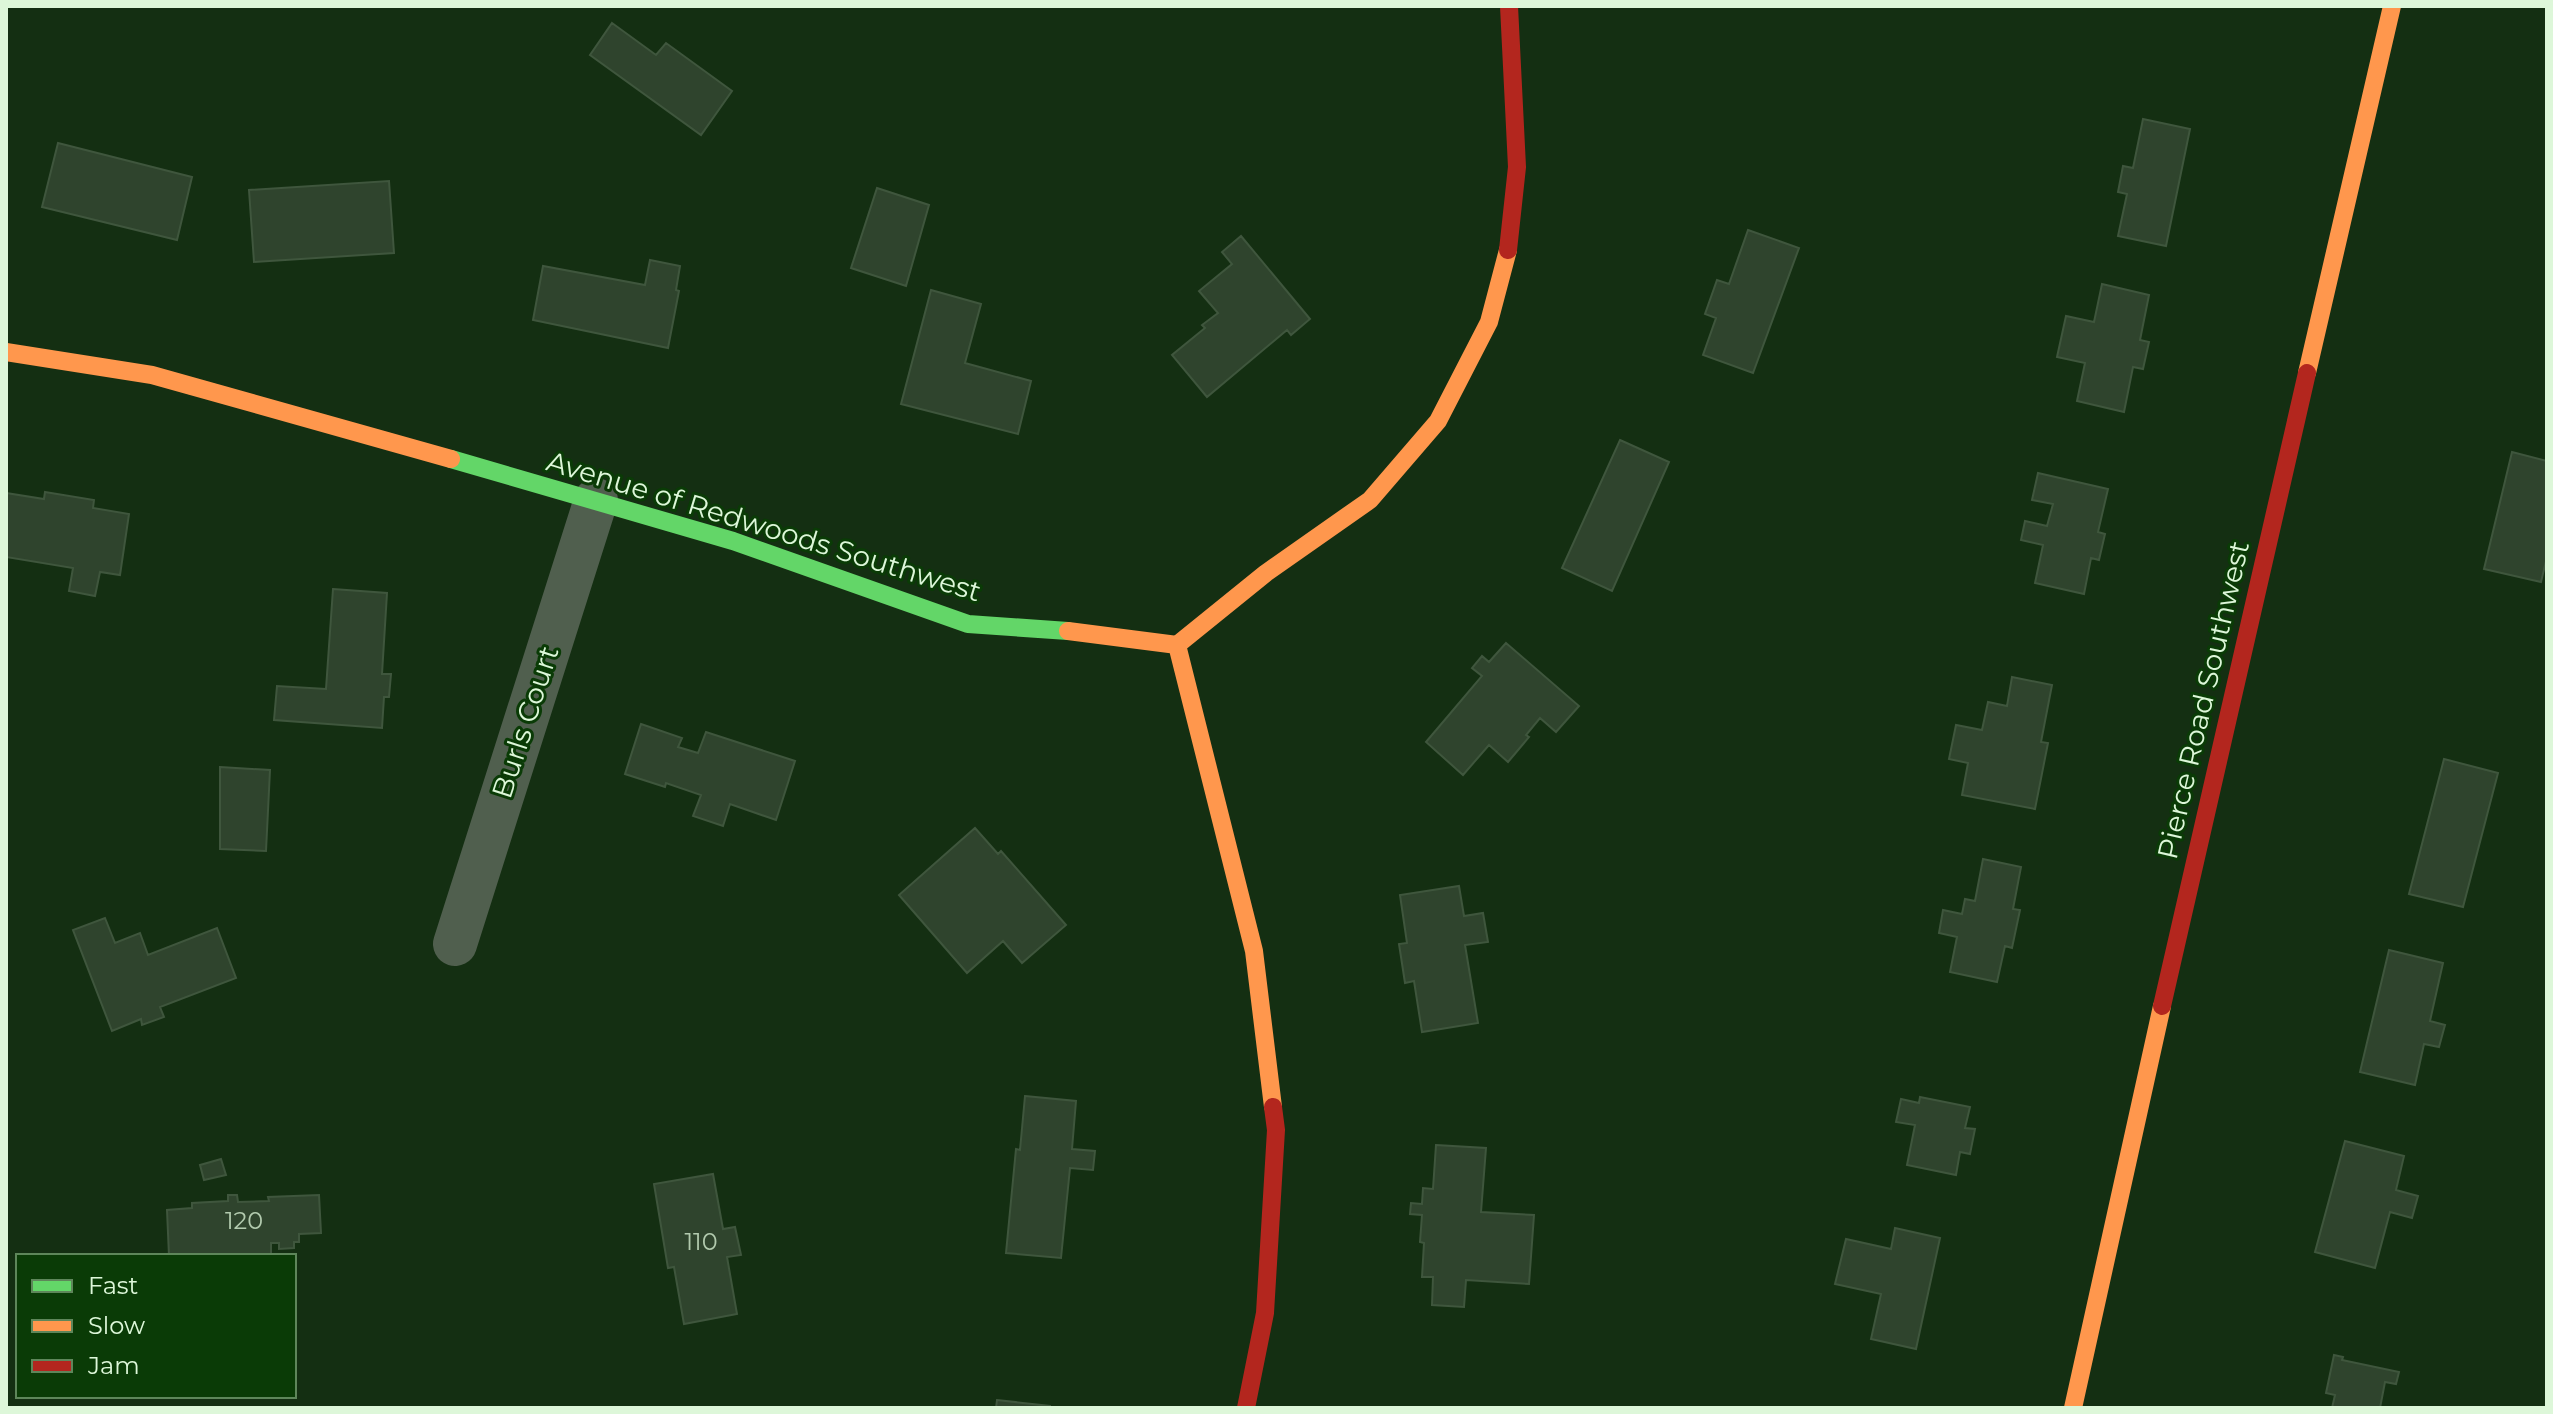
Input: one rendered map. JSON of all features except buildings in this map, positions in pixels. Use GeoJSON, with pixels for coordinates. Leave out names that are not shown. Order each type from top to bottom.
{"type":"FeatureCollection","features":[{"type":"Feature","properties":{"kind":"street"},"geometry":{"type":"LineString","coordinates":[[1246,1408],[1265,1313],[1276,1130],[1254,951],[1177,645],[1266,573],[1370,500],[1438,421],[1489,322],[1509,245],[1517,167],[1509,6]]}},
{"type":"Feature","properties":{"kind":"street","name":"Pierce Road Southwest"},"geometry":{"type":"LineString","coordinates":[[2073,1408],[2191,875],[2392,6]]}},
{"type":"Feature","properties":{"kind":"street","name":"Avenue of Redwoods Southwest"},"geometry":{"type":"LineString","coordinates":[[6,352],[152,375],[596,500],[733,541],[968,624],[1068,631],[1177,645]]}},
{"type":"Feature","properties":{"kind":"street","name":"Burls Court"},"geometry":{"type":"LineString","coordinates":[[455,944],[596,500]]}},
{"type":"Feature","properties":{"kind":"traffic: fast"},"geometry":{"type":"LineString","coordinates":[[451,459],[733,541],[968,624],[1068,631]]}},
{"type":"Feature","properties":{"kind":"traffic: slow"},"geometry":{"type":"LineString","coordinates":[[2307,373],[2392,6]]}},
{"type":"Feature","properties":{"kind":"traffic: slow"},"geometry":{"type":"LineString","coordinates":[[1068,631],[1177,645],[1266,573],[1370,500],[1438,421],[1489,322],[1508,250]]}},
{"type":"Feature","properties":{"kind":"traffic: slow"},"geometry":{"type":"LineString","coordinates":[[6,352],[152,375],[451,459]]}},
{"type":"Feature","properties":{"kind":"traffic: slow"},"geometry":{"type":"LineString","coordinates":[[1177,645],[1254,951],[1273,1107]]}},
{"type":"Feature","properties":{"kind":"traffic: slow"},"geometry":{"type":"LineString","coordinates":[[2073,1408],[2162,1006]]}},
{"type":"Feature","properties":{"kind":"traffic: jam"},"geometry":{"type":"LineString","coordinates":[[1508,250],[1517,167],[1509,6]]}},
{"type":"Feature","properties":{"kind":"traffic: jam"},"geometry":{"type":"LineString","coordinates":[[2162,1006],[2307,373]]}},
{"type":"Feature","properties":{"kind":"traffic: jam"},"geometry":{"type":"LineString","coordinates":[[1246,1408],[1265,1313],[1276,1130],[1273,1107]]}}]}
